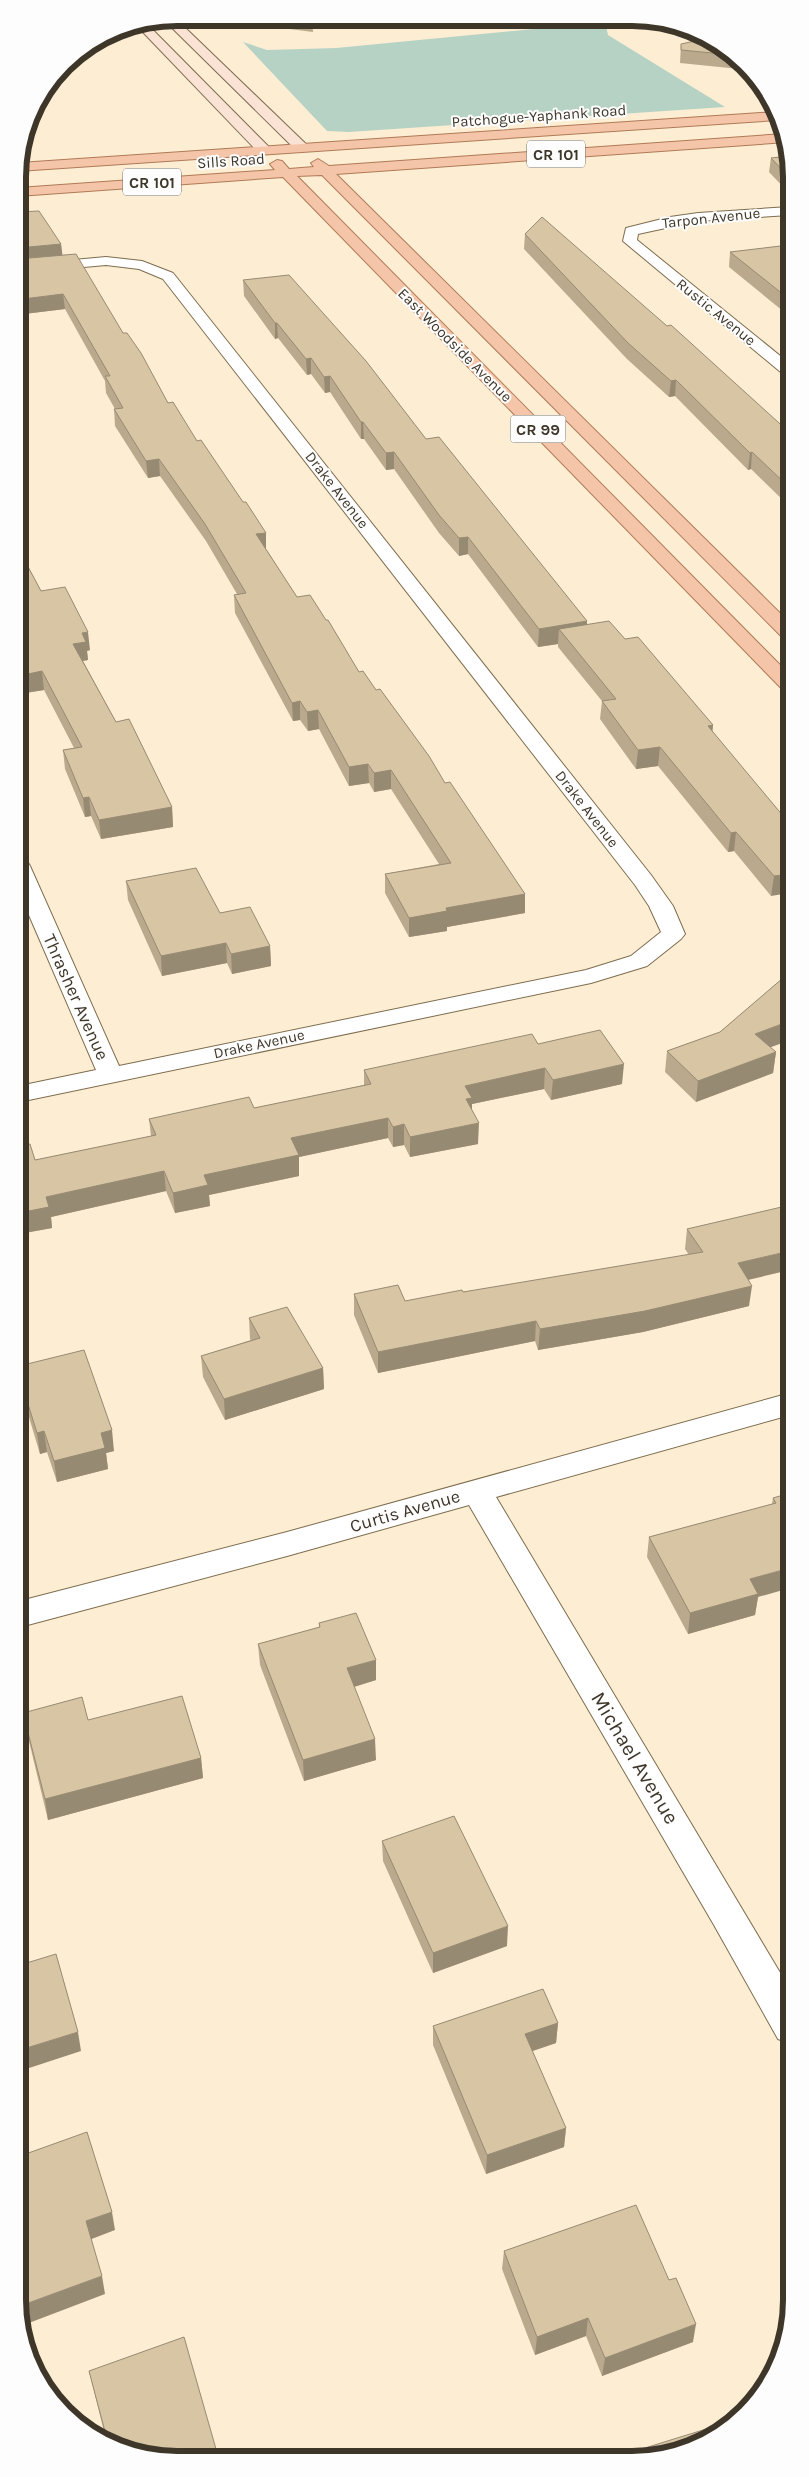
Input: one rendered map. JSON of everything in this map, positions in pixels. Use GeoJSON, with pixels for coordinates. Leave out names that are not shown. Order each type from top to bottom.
{"type":"FeatureCollection","features":[{"type":"Feature","properties":{"kind":"main road","name":"East Woodside Avenue"},"geometry":{"type":"LineString","coordinates":[[176,26],[326,170],[783,628]]}},
{"type":"Feature","properties":{"kind":"main road","name":"East Woodside Avenue"},"geometry":{"type":"LineString","coordinates":[[147,30],[783,679]]}},
{"type":"Feature","properties":{"kind":"main road","name":"Patchogue-Yaphank Road"},"geometry":{"type":"LineString","coordinates":[[302,148],[769,117]]}},
{"type":"Feature","properties":{"kind":"main road"},"geometry":{"type":"LineString","coordinates":[[27,183],[280,167],[314,159],[596,134],[642,125]]}},
{"type":"Feature","properties":{"kind":"main road","name":"CR 101"},"geometry":{"type":"LineString","coordinates":[[326,170],[778,139]]}},
{"type":"Feature","properties":{"kind":"main road","name":"Sills Road"},"geometry":{"type":"LineString","coordinates":[[27,166],[302,148]]}},
{"type":"Feature","properties":{"kind":"main road","name":"Sills Road"},"geometry":{"type":"LineString","coordinates":[[27,191],[280,167],[326,170]]}},
{"type":"Feature","properties":{"kind":"street","name":"Tarpon Avenue"},"geometry":{"type":"LineString","coordinates":[[643,252],[630,241],[631,231],[670,221],[698,217],[783,211]]}},
{"type":"Feature","properties":{"kind":"street","name":"Rustic Avenue"},"geometry":{"type":"LineString","coordinates":[[643,252],[783,367]]}},
{"type":"Feature","properties":{"kind":"street","name":"Drake Avenue"},"geometry":{"type":"LineString","coordinates":[[27,268],[106,262],[142,266],[168,276],[643,880],[662,906],[672,934],[639,961],[591,976],[27,1092]]}},
{"type":"Feature","properties":{"kind":"street","name":"Thrasher Avenue"},"geometry":{"type":"LineString","coordinates":[[27,884],[110,1074]]}},
{"type":"Feature","properties":{"kind":"street","name":"Curtis Avenue"},"geometry":{"type":"LineString","coordinates":[[26,1612],[782,1406]]}},
{"type":"Feature","properties":{"kind":"street","name":"Michael Avenue"},"geometry":{"type":"LineString","coordinates":[[476,1491],[727,1914],[782,2011]]}},
{"type":"Feature","properties":{"kind":"green space"},"geometry":{"type":"Polygon","coordinates":[[[564,26],[606,26],[608,35],[725,107],[349,132],[327,131],[243,42],[267,50],[336,48],[564,26]]]}},
{"type":"Feature","properties":{"kind":"building"},"geometry":{"type":"Polygon","coordinates":[[[696,41],[717,53],[681,50],[681,44],[696,41]]]}},
{"type":"Feature","properties":{"kind":"building"},"geometry":{"type":"Polygon","coordinates":[[[781,157],[782,170],[771,158],[781,157]]]}},
{"type":"Feature","properties":{"kind":"building"},"geometry":{"type":"Polygon","coordinates":[[[39,211],[61,244],[27,247],[27,212],[39,211]]]}},
{"type":"Feature","properties":{"kind":"building"},"geometry":{"type":"Polygon","coordinates":[[[542,217],[667,326],[671,325],[783,426],[783,481],[752,452],[750,453],[676,380],[671,381],[628,343],[525,234],[542,217]]]}},
{"type":"Feature","properties":{"kind":"building"},"geometry":{"type":"Polygon","coordinates":[[[783,246],[783,294],[730,252],[783,246]]]}},
{"type":"Feature","properties":{"kind":"building"},"geometry":{"type":"Polygon","coordinates":[[[76,254],[123,333],[127,333],[141,353],[168,403],[173,402],[197,441],[201,440],[266,533],[256,534],[297,597],[310,595],[326,620],[328,620],[359,672],[363,671],[376,690],[380,689],[429,756],[445,783],[450,782],[525,894],[446,908],[447,911],[409,918],[385,874],[451,863],[391,770],[374,773],[368,764],[349,767],[318,710],[307,712],[300,701],[292,703],[234,595],[246,593],[205,524],[159,459],[146,461],[114,409],[123,408],[105,376],[110,376],[63,294],[27,299],[27,258],[76,254]]]}},
{"type":"Feature","properties":{"kind":"building"},"geometry":{"type":"Polygon","coordinates":[[[289,275],[366,361],[426,439],[439,437],[587,621],[539,629],[468,537],[459,538],[439,515],[394,452],[386,453],[363,422],[361,422],[330,376],[324,377],[311,358],[306,359],[277,323],[275,323],[243,280],[289,275]]]}},
{"type":"Feature","properties":{"kind":"building"},"geometry":{"type":"Polygon","coordinates":[[[27,564],[41,591],[65,587],[88,632],[82,633],[86,642],[73,644],[116,722],[129,719],[172,807],[99,820],[89,797],[83,798],[63,750],[82,747],[42,671],[27,674],[27,564]]]}},
{"type":"Feature","properties":{"kind":"building"},"geometry":{"type":"Polygon","coordinates":[[[609,621],[625,639],[638,637],[713,725],[708,726],[783,815],[783,875],[774,876],[736,832],[731,833],[660,747],[638,750],[602,701],[616,699],[559,629],[609,621]]]}},
{"type":"Feature","properties":{"kind":"building"},"geometry":{"type":"Polygon","coordinates":[[[196,868],[220,913],[250,907],[270,946],[231,954],[226,943],[161,956],[126,881],[196,868]]]}},
{"type":"Feature","properties":{"kind":"building"},"geometry":{"type":"Polygon","coordinates":[[[783,978],[783,1024],[755,1034],[776,1052],[698,1081],[667,1051],[720,1032],[783,978]]]}},
{"type":"Feature","properties":{"kind":"building"},"geometry":{"type":"Polygon","coordinates":[[[600,1030],[624,1064],[553,1080],[545,1068],[465,1086],[472,1098],[466,1099],[479,1123],[410,1137],[404,1124],[393,1127],[388,1118],[291,1138],[299,1155],[204,1175],[208,1185],[173,1193],[164,1171],[46,1197],[49,1207],[27,1211],[27,1145],[30,1144],[35,1160],[156,1135],[149,1119],[249,1097],[254,1108],[371,1084],[364,1070],[532,1034],[538,1044],[600,1030]]]}},
{"type":"Feature","properties":{"kind":"building"},"geometry":{"type":"Polygon","coordinates":[[[783,1207],[782,1253],[738,1263],[752,1286],[645,1311],[540,1329],[536,1321],[378,1352],[354,1294],[398,1285],[405,1301],[462,1290],[463,1292],[703,1252],[687,1229],[783,1207]]]}},
{"type":"Feature","properties":{"kind":"building"},"geometry":{"type":"Polygon","coordinates":[[[287,1307],[323,1368],[224,1399],[201,1356],[260,1338],[249,1318],[287,1307]]]}},
{"type":"Feature","properties":{"kind":"building"},"geometry":{"type":"Polygon","coordinates":[[[84,1350],[112,1430],[101,1433],[105,1448],[54,1461],[44,1431],[37,1433],[26,1399],[26,1364],[84,1350]]]}},
{"type":"Feature","properties":{"kind":"building"},"geometry":{"type":"Polygon","coordinates":[[[782,1495],[782,1570],[750,1579],[758,1594],[690,1613],[649,1537],[776,1503],[773,1498],[782,1495]]]}},
{"type":"Feature","properties":{"kind":"building"},"geometry":{"type":"Polygon","coordinates":[[[356,1613],[376,1660],[347,1668],[375,1739],[303,1760],[258,1644],[320,1627],[319,1623],[356,1613]]]}},
{"type":"Feature","properties":{"kind":"building"},"geometry":{"type":"Polygon","coordinates":[[[182,1696],[201,1758],[45,1799],[26,1726],[26,1712],[82,1697],[88,1720],[182,1696]]]}},
{"type":"Feature","properties":{"kind":"building"},"geometry":{"type":"Polygon","coordinates":[[[454,1816],[508,1926],[433,1953],[382,1841],[454,1816]]]}},
{"type":"Feature","properties":{"kind":"building"},"geometry":{"type":"Polygon","coordinates":[[[56,1954],[78,2032],[26,2048],[26,1963],[56,1954]]]}},
{"type":"Feature","properties":{"kind":"building"},"geometry":{"type":"Polygon","coordinates":[[[543,1989],[558,2023],[525,2034],[566,2128],[487,2155],[433,2026],[543,1989]]]}},
{"type":"Feature","properties":{"kind":"building"},"geometry":{"type":"Polygon","coordinates":[[[87,2132],[112,2212],[86,2221],[102,2276],[26,2304],[26,2299],[26,2154],[87,2132]]]}},
{"type":"Feature","properties":{"kind":"building"},"geometry":{"type":"Polygon","coordinates":[[[636,2205],[669,2280],[676,2278],[696,2324],[605,2358],[588,2318],[537,2337],[504,2251],[636,2205]]]}},
{"type":"Feature","properties":{"kind":"building"},"geometry":{"type":"Polygon","coordinates":[[[184,2337],[217,2451],[178,2451],[148,2448],[129,2443],[105,2432],[89,2371],[184,2337]]]}},
{"type":"Feature","properties":{"kind":"building"},"geometry":{"type":"Polygon","coordinates":[[[711,2428],[680,2443],[661,2448],[637,2450],[711,2428]]]}}]}
